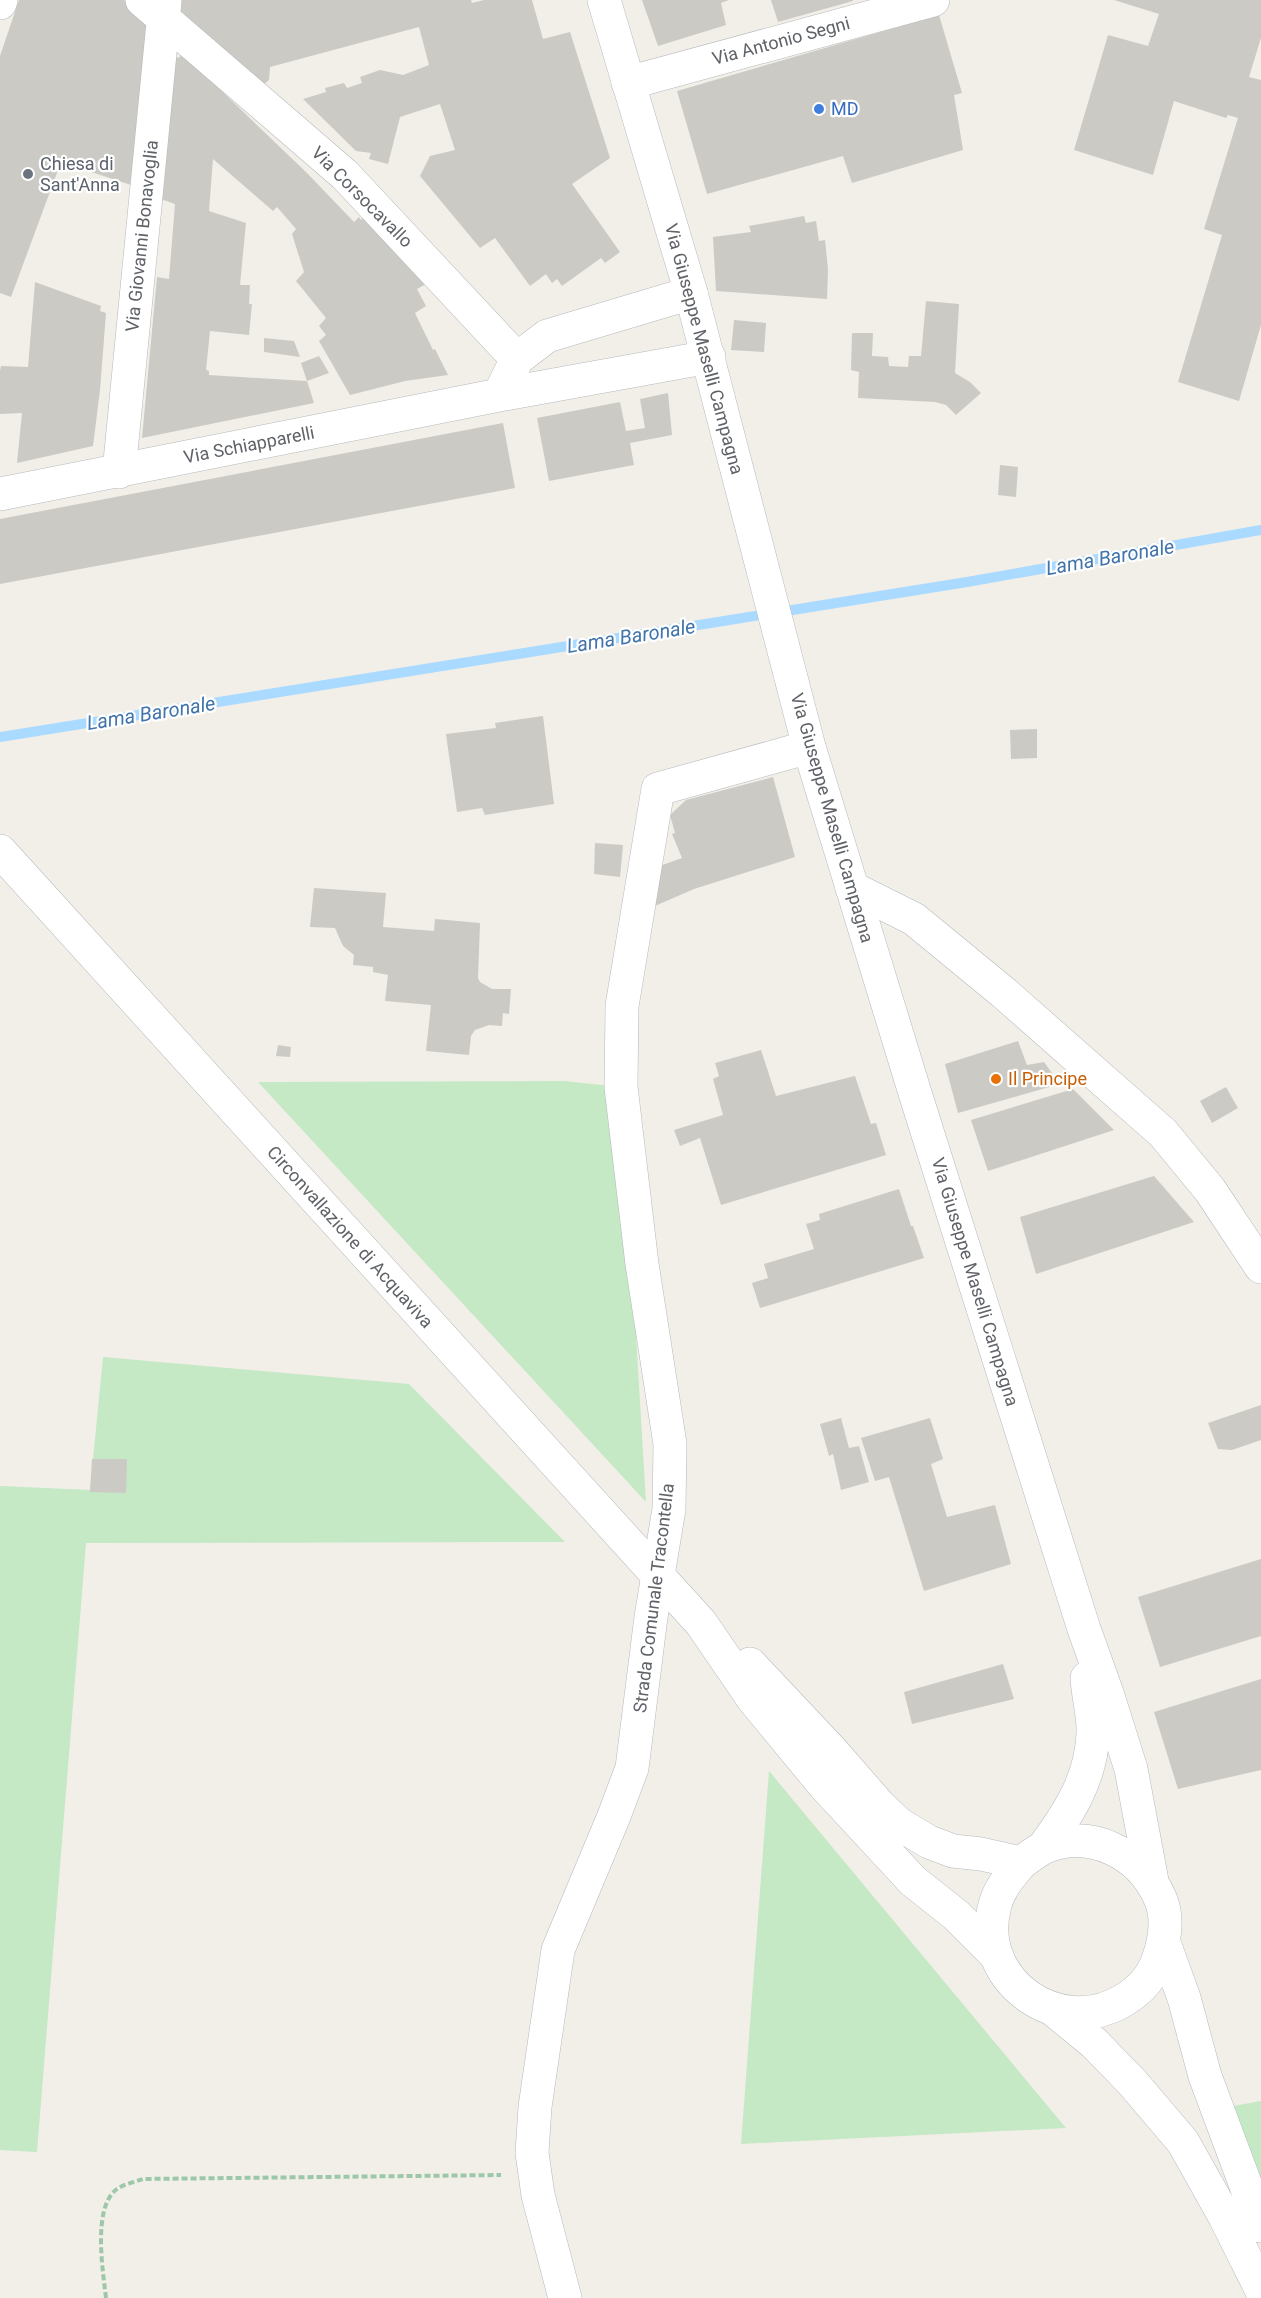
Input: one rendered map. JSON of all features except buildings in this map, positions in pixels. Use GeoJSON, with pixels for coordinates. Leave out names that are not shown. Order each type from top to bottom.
{"type":"FeatureCollection","features":[{"type":"Feature","properties":{"kind":"street","name":"Via Giuseppe Maselli Campagna"},"geometry":{"type":"LineString","coordinates":[[604,0],[709,357],[809,747],[1084,1629]]}},
{"type":"Feature","properties":{"kind":"street","name":"Via Antonio Segni"},"geometry":{"type":"LineString","coordinates":[[628,83],[933,0]]}},
{"type":"Feature","properties":{"kind":"street","name":"Via Corsocavallo"},"geometry":{"type":"LineString","coordinates":[[157,6],[187,40],[345,174],[517,359]]}},
{"type":"Feature","properties":{"kind":"street","name":"Via Giovanni Bonavoglia"},"geometry":{"type":"LineString","coordinates":[[119,472],[157,6]]}},
{"type":"Feature","properties":{"kind":"street"},"geometry":{"type":"LineString","coordinates":[[499,395],[517,359],[547,336],[691,293]]}},
{"type":"Feature","properties":{"kind":"street","name":"Via Schiapparelli"},"geometry":{"type":"LineString","coordinates":[[0,494],[499,395],[709,357]]}},
{"type":"Feature","properties":{"kind":"street","name":"Strada Comunale Tracontella"},"geometry":{"type":"LineString","coordinates":[[565,2298],[535,2175],[532,2153],[535,2107],[558,1950],[632,1768],[651,1617],[669,1509],[670,1444],[642,1264],[621,1086],[622,1006],[658,789],[809,747]]}},
{"type":"Feature","properties":{"kind":"street","name":"Circonvallazione di Acquaviva"},"geometry":{"type":"LineString","coordinates":[[0,851],[700,1623]]}},
{"type":"Feature","properties":{"kind":"street"},"geometry":{"type":"LineString","coordinates":[[852,888],[914,919],[1004,993],[1163,1133],[1210,1190],[1261,1267]]}},
{"type":"Feature","properties":{"kind":"street"},"geometry":{"type":"LineString","coordinates":[[700,1623],[746,1660],[832,1751],[879,1805],[899,1824],[929,1842],[953,1851],[1032,1856],[1067,1842],[1092,1842],[1115,1849],[1136,1863],[1152,1881]]}},
{"type":"Feature","properties":{"kind":"street"},"geometry":{"type":"LineString","coordinates":[[700,1623],[753,1699],[824,1785],[913,1881],[956,1915],[997,1956]]}},
{"type":"Feature","properties":{"kind":"street"},"geometry":{"type":"LineString","coordinates":[[1084,1629],[1088,1690],[1094,1732],[1090,1766],[1078,1797],[1032,1856],[1004,1882],[994,1906],[992,1931],[997,1956],[1010,1981],[1030,1999],[1056,2011],[1094,2043],[1132,2082],[1183,2142],[1261,2289]]}},
{"type":"Feature","properties":{"kind":"street"},"geometry":{"type":"LineString","coordinates":[[1056,2011],[1084,2014],[1112,2008],[1137,1993],[1154,1970],[1164,1943],[1166,1922],[1161,1900],[1152,1881],[1131,1769],[1084,1629]]}},
{"type":"Feature","properties":{"kind":"street"},"geometry":{"type":"LineString","coordinates":[[1164,1943],[1184,1998],[1204,2076],[1261,2226]]}},
{"type":"Feature","properties":{"kind":"path"},"geometry":{"type":"LineString","coordinates":[[106,2298],[101,2251],[103,2207],[116,2189],[143,2178],[535,2175]]}},
{"type":"Feature","properties":{"kind":"green space"},"geometry":{"type":"Polygon","coordinates":[[[564,1081],[621,1087],[646,1502],[258,1082],[564,1081]]]}},
{"type":"Feature","properties":{"kind":"green space"},"geometry":{"type":"Polygon","coordinates":[[[103,1357],[409,1384],[565,1542],[86,1543],[37,2152],[0,2150],[0,1486],[90,1490],[103,1357]]]}},
{"type":"Feature","properties":{"kind":"green space"},"geometry":{"type":"Polygon","coordinates":[[[769,1771],[1066,2128],[741,2144],[769,1771]]]}},
{"type":"Feature","properties":{"kind":"green space"},"geometry":{"type":"Polygon","coordinates":[[[1261,2101],[1261,2221],[1217,2109],[1261,2101]]]}},
{"type":"Feature","properties":{"kind":"waterway","name":"Lama Baronale"},"geometry":{"type":"LineString","coordinates":[[0,737],[967,582],[1261,530]]}},
{"type":"Feature","properties":{"kind":"place","name":"MD"},"geometry":{"type":"Point","coordinates":[819,109]}},
{"type":"Feature","properties":{"kind":"place","name":"Chiesa di Sant'Anna"},"geometry":{"type":"Point","coordinates":[28,174]}},
{"type":"Feature","properties":{"kind":"place","name":"Il Principe"},"geometry":{"type":"Point","coordinates":[996,1079]}}]}
